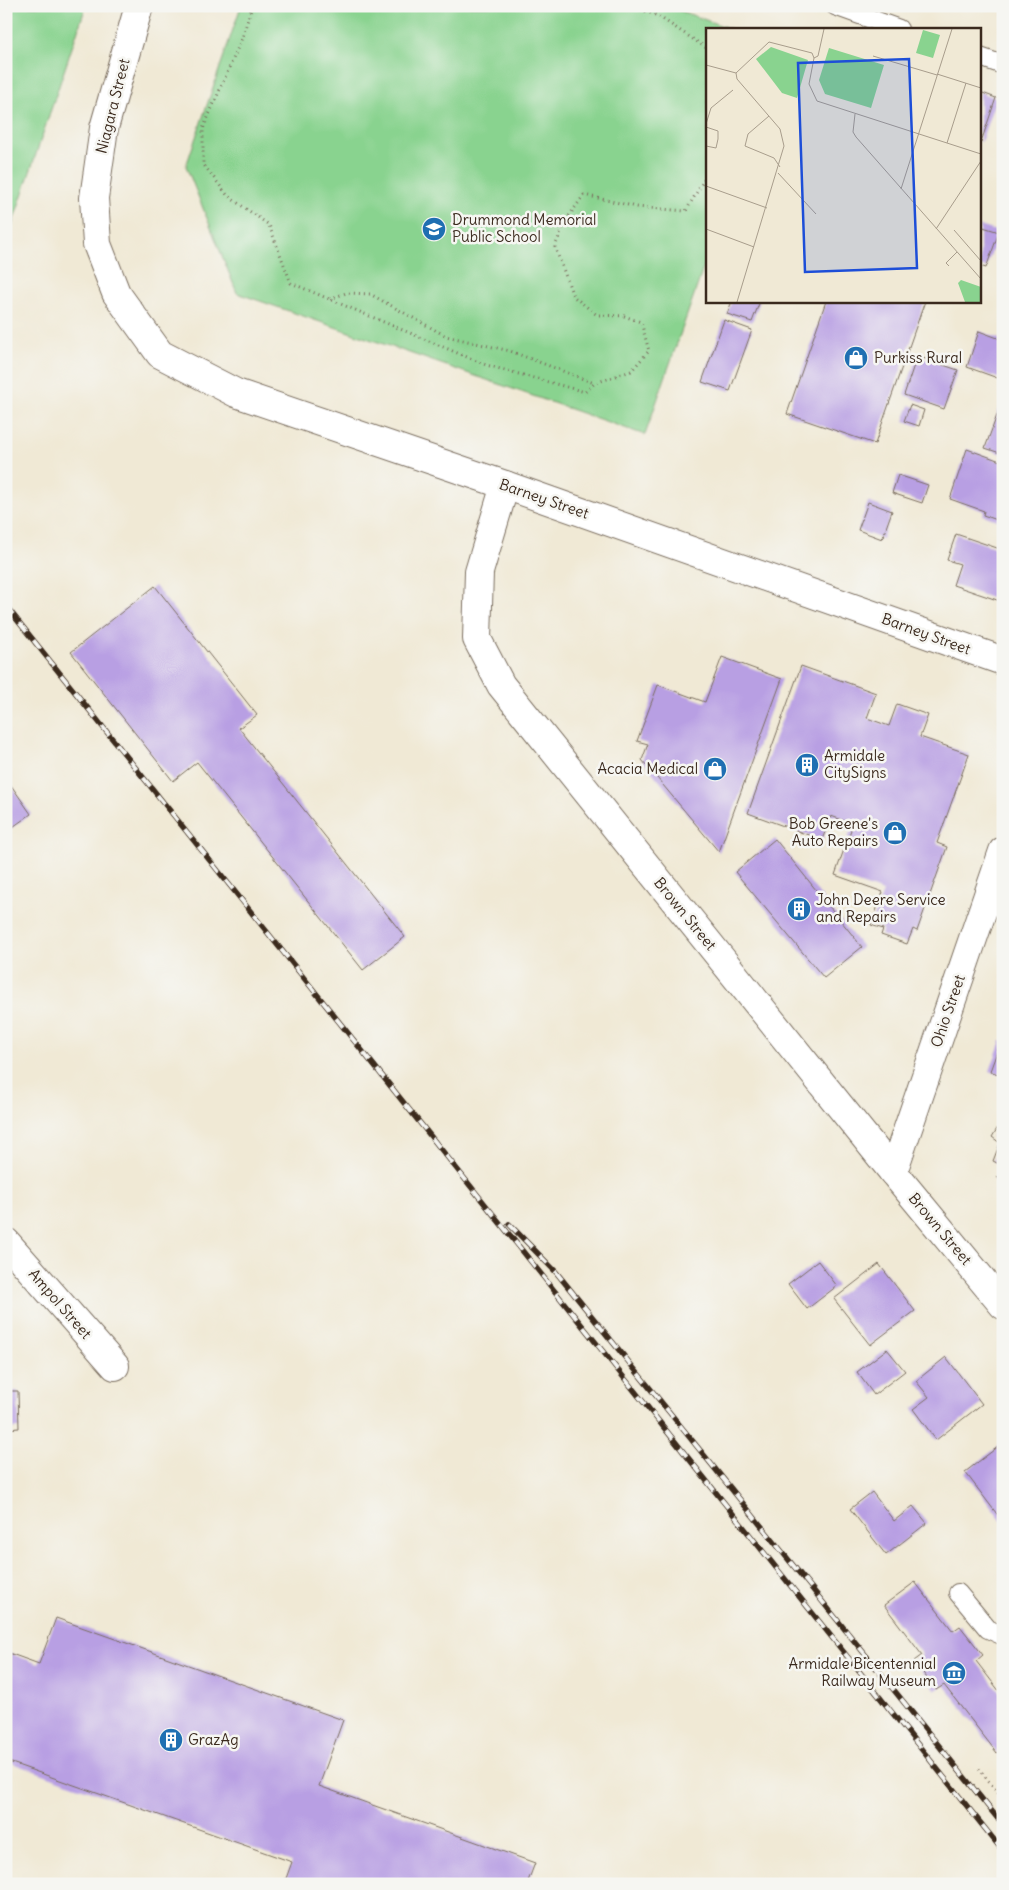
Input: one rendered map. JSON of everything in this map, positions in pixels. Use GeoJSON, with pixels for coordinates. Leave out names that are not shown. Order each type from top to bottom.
{"type":"FeatureCollection","features":[{"type":"Feature","properties":{"kind":"street","name":"Niagara Street"},"geometry":{"type":"LineString","coordinates":[[116,293],[97,244],[94,198],[104,128],[139,6]]}},
{"type":"Feature","properties":{"kind":"street","name":"Barney Street"},"geometry":{"type":"LineString","coordinates":[[116,293],[160,354],[236,394],[505,485],[1003,661]]}},
{"type":"Feature","properties":{"kind":"street","name":"Brown Street"},"geometry":{"type":"LineString","coordinates":[[505,485],[479,572],[477,639],[501,685],[893,1172],[1003,1305]]}},
{"type":"Feature","properties":{"kind":"street","name":"Ohio Street"},"geometry":{"type":"LineString","coordinates":[[893,1172],[1003,851]]}},
{"type":"Feature","properties":{"kind":"street","name":"Ampol Street"},"geometry":{"type":"LineString","coordinates":[[6,1242],[115,1366]]}},
{"type":"Feature","properties":{"kind":"lane"},"geometry":{"type":"LineString","coordinates":[[834,6],[896,28]]}},
{"type":"Feature","properties":{"kind":"lane"},"geometry":{"type":"LineString","coordinates":[[982,58],[1003,65]]}},
{"type":"Feature","properties":{"kind":"lane"},"geometry":{"type":"LineString","coordinates":[[958,1593],[988,1629],[999,1634]]}},
{"type":"Feature","properties":{"kind":"path"},"geometry":{"type":"LineString","coordinates":[[252,6],[242,38],[203,129],[203,164],[228,196],[269,225],[292,283],[486,365],[585,392],[595,383],[631,372],[649,351],[641,322],[624,316],[598,315],[573,296],[555,247],[564,223],[584,195],[637,207],[686,211],[706,176]]}},
{"type":"Feature","properties":{"kind":"path"},"geometry":{"type":"LineString","coordinates":[[631,6],[658,16],[706,48]]}},
{"type":"Feature","properties":{"kind":"path"},"geometry":{"type":"LineString","coordinates":[[330,299],[346,293],[370,294],[446,336],[510,351],[595,383]]}},
{"type":"Feature","properties":{"kind":"path"},"geometry":{"type":"LineString","coordinates":[[979,1769],[1003,1799]]}},
{"type":"Feature","properties":{"kind":"green space"},"geometry":{"type":"Polygon","coordinates":[[[6,6],[86,6],[6,243],[6,6]]]}},
{"type":"Feature","properties":{"kind":"green space","name":"Drummond Memorial Public School"},"geometry":{"type":"Polygon","coordinates":[[[241,6],[667,6],[728,28],[706,28],[706,261],[645,435],[237,293],[186,166],[241,6]]]}},
{"type":"Feature","properties":{"kind":"building"},"geometry":{"type":"Polygon","coordinates":[[[982,93],[996,98],[982,139],[982,93]]]}},
{"type":"Feature","properties":{"kind":"building"},"geometry":{"type":"Polygon","coordinates":[[[982,227],[999,232],[986,268],[982,267],[982,227]]]}},
{"type":"Feature","properties":{"kind":"building"},"geometry":{"type":"Polygon","coordinates":[[[732,302],[760,302],[752,322],[727,314],[732,302]]]}},
{"type":"Feature","properties":{"kind":"building","name":"Purkiss Rural"},"geometry":{"type":"Polygon","coordinates":[[[826,302],[925,302],[875,444],[787,414],[826,302]]]}},
{"type":"Feature","properties":{"kind":"building"},"geometry":{"type":"Polygon","coordinates":[[[724,320],[752,330],[730,391],[702,382],[724,320]]]}},
{"type":"Feature","properties":{"kind":"building"},"geometry":{"type":"Polygon","coordinates":[[[979,331],[1003,340],[1003,380],[967,367],[979,331]]]}},
{"type":"Feature","properties":{"kind":"building"},"geometry":{"type":"Polygon","coordinates":[[[917,356],[958,370],[944,409],[904,395],[917,356]]]}},
{"type":"Feature","properties":{"kind":"building"},"geometry":{"type":"Polygon","coordinates":[[[1003,399],[1003,454],[985,448],[1003,399]]]}},
{"type":"Feature","properties":{"kind":"building"},"geometry":{"type":"Polygon","coordinates":[[[910,405],[924,410],[919,426],[904,421],[910,405]]]}},
{"type":"Feature","properties":{"kind":"building"},"geometry":{"type":"Polygon","coordinates":[[[967,449],[1003,462],[1003,522],[983,515],[984,511],[950,499],[967,449]]]}},
{"type":"Feature","properties":{"kind":"building"},"geometry":{"type":"Polygon","coordinates":[[[898,475],[928,485],[922,503],[892,493],[898,475]]]}},
{"type":"Feature","properties":{"kind":"building"},"geometry":{"type":"Polygon","coordinates":[[[868,502],[892,511],[882,539],[858,530],[868,502]]]}},
{"type":"Feature","properties":{"kind":"building"},"geometry":{"type":"Polygon","coordinates":[[[956,534],[1003,550],[1003,602],[953,585],[960,564],[947,560],[956,534]]]}},
{"type":"Feature","properties":{"kind":"building"},"geometry":{"type":"Polygon","coordinates":[[[155,586],[257,715],[239,728],[405,937],[363,970],[197,762],[173,781],[71,652],[155,586]]]}},
{"type":"Feature","properties":{"kind":"building"},"geometry":{"type":"Polygon","coordinates":[[[722,657],[782,679],[719,852],[642,760],[648,744],[637,741],[658,685],[705,702],[722,657]]]}},
{"type":"Feature","properties":{"kind":"building","name":"Bob Greene's Auto Repairs"},"geometry":{"type":"Polygon","coordinates":[[[801,666],[876,693],[867,718],[889,726],[897,704],[928,715],[920,737],[969,754],[937,843],[947,847],[917,931],[913,929],[907,944],[881,935],[883,929],[871,925],[883,892],[835,875],[853,824],[831,816],[822,840],[748,813],[801,666]]]}},
{"type":"Feature","properties":{"kind":"building"},"geometry":{"type":"Polygon","coordinates":[[[6,778],[31,814],[10,829],[6,824],[6,778]]]}},
{"type":"Feature","properties":{"kind":"building","name":"John Deere Service and Repairs"},"geometry":{"type":"Polygon","coordinates":[[[775,839],[862,947],[824,978],[735,872],[775,839]]]}},
{"type":"Feature","properties":{"kind":"building"},"geometry":{"type":"Polygon","coordinates":[[[1001,1041],[1003,1042],[1003,1076],[990,1071],[1001,1041]]]}},
{"type":"Feature","properties":{"kind":"building"},"geometry":{"type":"Polygon","coordinates":[[[1003,1119],[1003,1166],[993,1161],[1000,1143],[992,1137],[1003,1119]]]}},
{"type":"Feature","properties":{"kind":"building"},"geometry":{"type":"Polygon","coordinates":[[[1003,1173],[1003,1184],[997,1177],[1003,1173]]]}},
{"type":"Feature","properties":{"kind":"building"},"geometry":{"type":"Polygon","coordinates":[[[818,1261],[837,1286],[807,1309],[788,1284],[818,1261]]]}},
{"type":"Feature","properties":{"kind":"building"},"geometry":{"type":"Polygon","coordinates":[[[879,1264],[915,1311],[870,1345],[834,1299],[879,1264]]]}},
{"type":"Feature","properties":{"kind":"building"},"geometry":{"type":"Polygon","coordinates":[[[887,1349],[905,1371],[874,1395],[857,1372],[887,1349]]]}},
{"type":"Feature","properties":{"kind":"building"},"geometry":{"type":"Polygon","coordinates":[[[946,1357],[982,1404],[936,1440],[913,1409],[929,1397],[916,1381],[946,1357]]]}},
{"type":"Feature","properties":{"kind":"building"},"geometry":{"type":"Polygon","coordinates":[[[6,1391],[18,1391],[19,1428],[6,1429],[6,1391]]]}},
{"type":"Feature","properties":{"kind":"building"},"geometry":{"type":"Polygon","coordinates":[[[1003,1443],[1003,1522],[965,1472],[1003,1443]]]}},
{"type":"Feature","properties":{"kind":"building"},"geometry":{"type":"Polygon","coordinates":[[[872,1492],[894,1521],[913,1506],[927,1523],[886,1555],[850,1509],[872,1492]]]}},
{"type":"Feature","properties":{"kind":"building","name":"Armidale Bicentennial Railway Museum"},"geometry":{"type":"Polygon","coordinates":[[[915,1582],[953,1631],[960,1626],[983,1655],[976,1661],[1003,1696],[1003,1749],[997,1753],[944,1685],[936,1690],[914,1661],[922,1655],[884,1605],[915,1582]]]}},
{"type":"Feature","properties":{"kind":"building","name":"GrazAg"},"geometry":{"type":"Polygon","coordinates":[[[56,1618],[343,1720],[319,1786],[535,1863],[527,1884],[284,1884],[292,1862],[6,1761],[6,1652],[39,1664],[56,1618]]]}},
{"type":"Feature","properties":{"kind":"railway"},"geometry":{"type":"LineString","coordinates":[[6,606],[1003,1851]]}},
{"type":"Feature","properties":{"kind":"railway"},"geometry":{"type":"LineString","coordinates":[[509,1224],[556,1272],[1003,1825]]}},
{"type":"Feature","properties":{"kind":"place","name":"Drummond Memorial Public School"},"geometry":{"type":"Point","coordinates":[434,229]}},
{"type":"Feature","properties":{"kind":"place","name":"Purkiss Rural"},"geometry":{"type":"Point","coordinates":[856,358]}},
{"type":"Feature","properties":{"kind":"place","name":"Armidale CitySigns"},"geometry":{"type":"Point","coordinates":[807,765]}},
{"type":"Feature","properties":{"kind":"place","name":"Acacia Medical"},"geometry":{"type":"Point","coordinates":[715,769]}},
{"type":"Feature","properties":{"kind":"place","name":"Bob Greene's Auto Repairs"},"geometry":{"type":"Point","coordinates":[895,833]}},
{"type":"Feature","properties":{"kind":"place","name":"John Deere Service and Repairs"},"geometry":{"type":"Point","coordinates":[799,909]}},
{"type":"Feature","properties":{"kind":"place","name":"Armidale Bicentennial Railway Museum"},"geometry":{"type":"Point","coordinates":[954,1673]}},
{"type":"Feature","properties":{"kind":"place","name":"GrazAg"},"geometry":{"type":"Point","coordinates":[171,1740]}}]}
